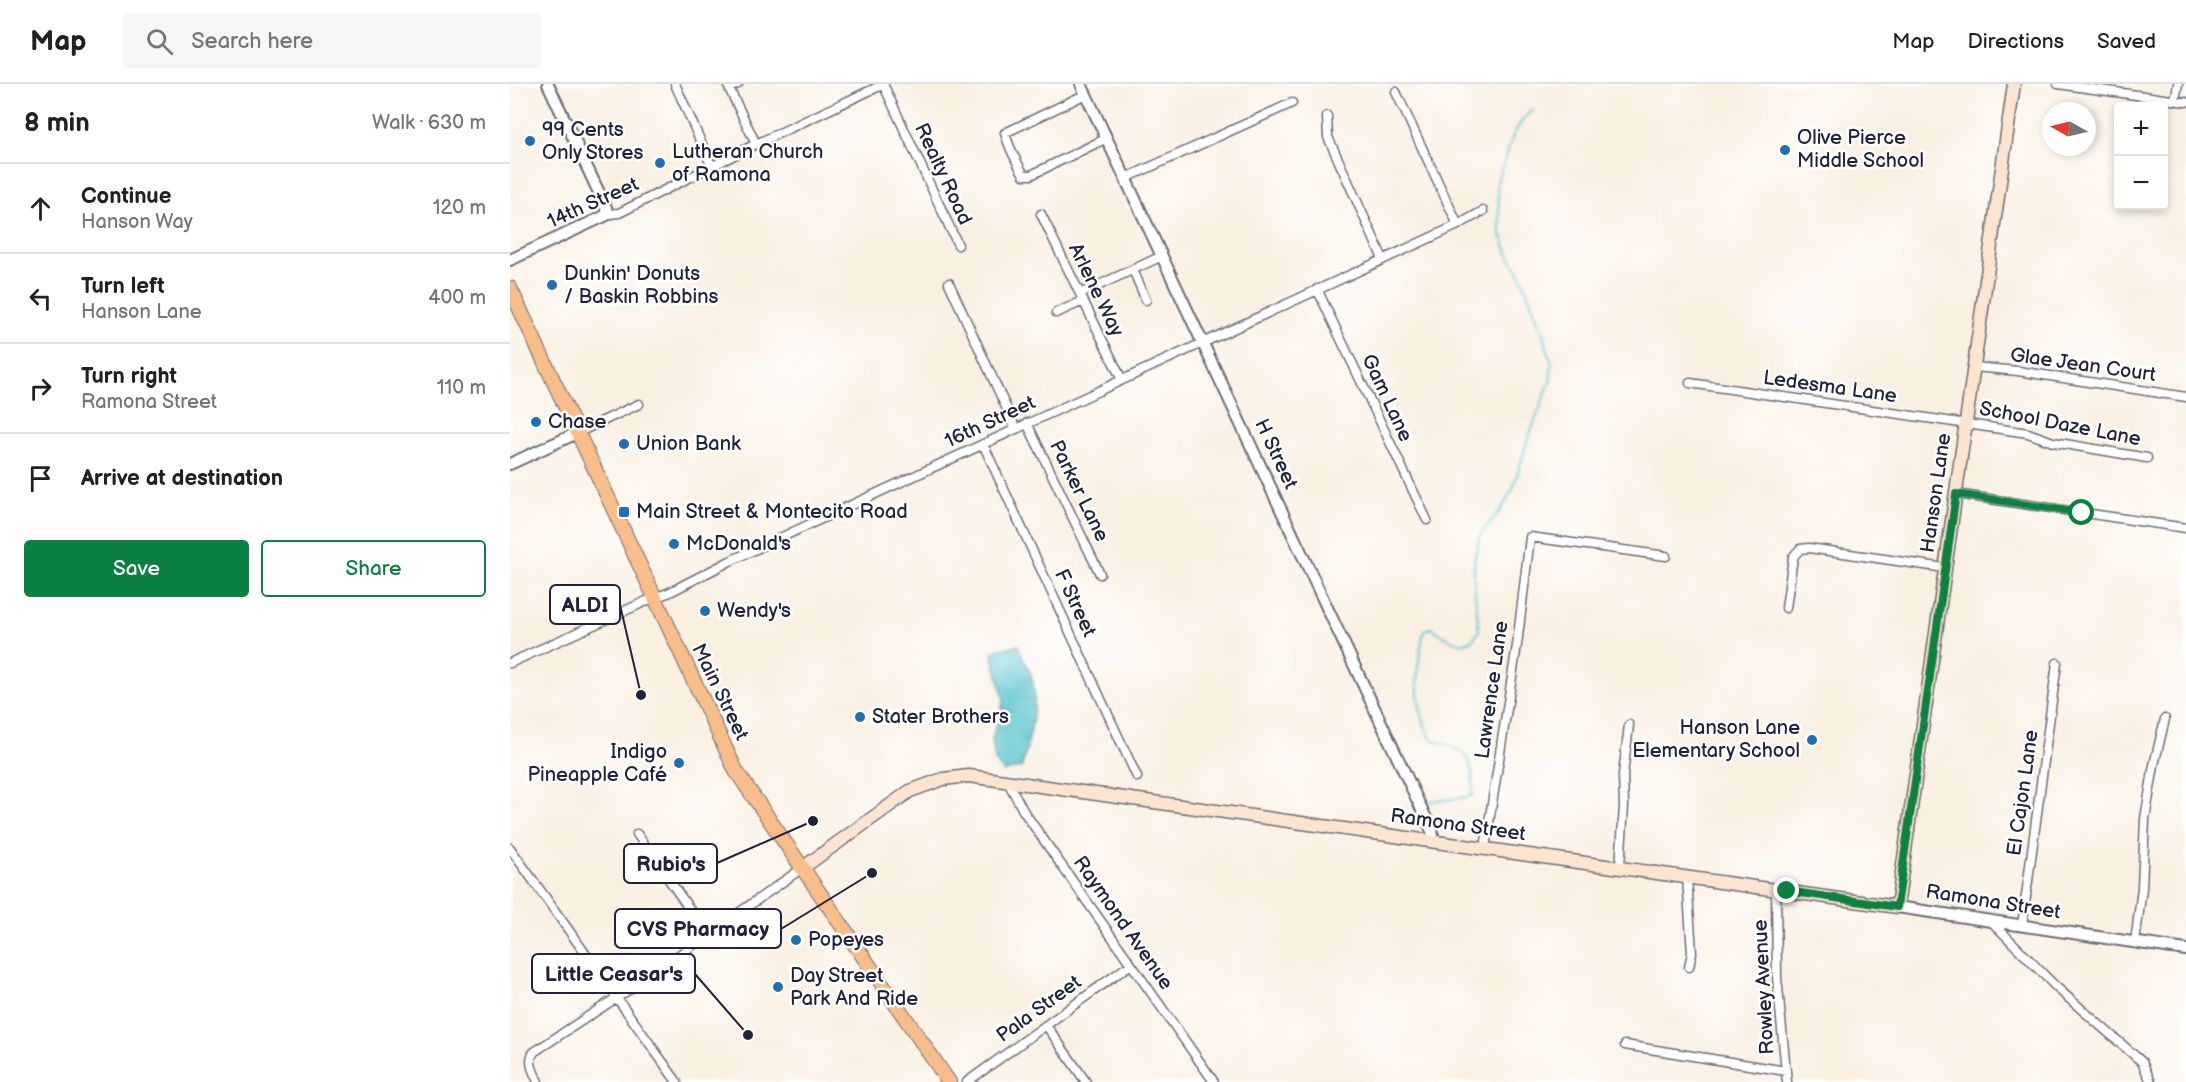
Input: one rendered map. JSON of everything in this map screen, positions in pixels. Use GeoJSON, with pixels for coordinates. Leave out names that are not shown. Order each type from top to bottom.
{"type":"FeatureCollection","features":[{"type":"Feature","properties":{"kind":"main road","name":"Hanson Lane"},"geometry":{"type":"LineString","coordinates":[[1897,907],[2014,84]]}},
{"type":"Feature","properties":{"kind":"main road","name":"Main Street"},"geometry":{"type":"LineString","coordinates":[[510,288],[736,771],[949,1082]]}},
{"type":"Feature","properties":{"kind":"main road","name":"Ramona Street"},"geometry":{"type":"LineString","coordinates":[[801,869],[910,791],[943,779],[969,776],[1897,907]]}},
{"type":"Feature","properties":{"kind":"street"},"geometry":{"type":"LineString","coordinates":[[548,84],[609,214]]}},
{"type":"Feature","properties":{"kind":"street"},"geometry":{"type":"LineString","coordinates":[[675,84],[712,167]]}},
{"type":"Feature","properties":{"kind":"street"},"geometry":{"type":"LineString","coordinates":[[738,84],[728,86],[756,144]]}},
{"type":"Feature","properties":{"kind":"street","name":"14th Street"},"geometry":{"type":"LineString","coordinates":[[510,260],[609,214],[619,213],[756,144],[883,84]]}},
{"type":"Feature","properties":{"kind":"street","name":"Realty Road"},"geometry":{"type":"LineString","coordinates":[[883,84],[958,245]]}},
{"type":"Feature","properties":{"kind":"street"},"geometry":{"type":"LineString","coordinates":[[2058,84],[2186,102]]}},
{"type":"Feature","properties":{"kind":"street"},"geometry":{"type":"LineString","coordinates":[[2175,100],[2178,84]]}},
{"type":"Feature","properties":{"kind":"street"},"geometry":{"type":"LineString","coordinates":[[1084,89],[1005,132],[1007,142],[1024,175],[1031,175],[1107,138]]}},
{"type":"Feature","properties":{"kind":"street","name":"H Street"},"geometry":{"type":"LineString","coordinates":[[1084,89],[1432,831],[1434,842]]}},
{"type":"Feature","properties":{"kind":"street"},"geometry":{"type":"LineString","coordinates":[[1396,92],[1458,225]]}},
{"type":"Feature","properties":{"kind":"street"},"geometry":{"type":"LineString","coordinates":[[1126,178],[1292,103]]}},
{"type":"Feature","properties":{"kind":"street"},"geometry":{"type":"LineString","coordinates":[[1327,116],[1328,137],[1383,259]]}},
{"type":"Feature","properties":{"kind":"street","name":"16th Street"},"geometry":{"type":"LineString","coordinates":[[510,663],[653,597],[668,593],[730,561],[1483,212]]}},
{"type":"Feature","properties":{"kind":"street","name":"Arlene Way"},"geometry":{"type":"LineString","coordinates":[[1041,214],[1122,380]]}},
{"type":"Feature","properties":{"kind":"street"},"geometry":{"type":"LineString","coordinates":[[1056,313],[1162,256]]}},
{"type":"Feature","properties":{"kind":"street"},"geometry":{"type":"LineString","coordinates":[[1133,270],[1146,300]]}},
{"type":"Feature","properties":{"kind":"street"},"geometry":{"type":"LineString","coordinates":[[949,283],[1016,429]]}},
{"type":"Feature","properties":{"kind":"street","name":"Gam Lane"},"geometry":{"type":"LineString","coordinates":[[1317,289],[1426,520]]}},
{"type":"Feature","properties":{"kind":"street","name":"Glae Jean Court"},"geometry":{"type":"LineString","coordinates":[[1974,367],[2018,371],[2186,397]]}},
{"type":"Feature","properties":{"kind":"street","name":"Ledesma Lane"},"geometry":{"type":"LineString","coordinates":[[1690,383],[1966,423]]}},
{"type":"Feature","properties":{"kind":"street"},"geometry":{"type":"LineString","coordinates":[[510,464],[639,404]]}},
{"type":"Feature","properties":{"kind":"street","name":"Parker Lane"},"geometry":{"type":"LineString","coordinates":[[1027,423],[1100,574]]}},
{"type":"Feature","properties":{"kind":"street","name":"School Daze Lane"},"geometry":{"type":"LineString","coordinates":[[1966,423],[2028,433],[2053,442],[2147,458]]}},
{"type":"Feature","properties":{"kind":"street","name":"F Street"},"geometry":{"type":"LineString","coordinates":[[983,444],[1137,777]]}},
{"type":"Feature","properties":{"kind":"street"},"geometry":{"type":"LineString","coordinates":[[1956,494],[2186,528]]}},
{"type":"Feature","properties":{"kind":"street","name":"Lawrence Lane"},"geometry":{"type":"LineString","coordinates":[[1485,848],[1517,645],[1530,537],[1666,556]]}},
{"type":"Feature","properties":{"kind":"street"},"geometry":{"type":"LineString","coordinates":[[1786,608],[1793,557],[1800,549],[1809,548],[1945,568]]}},
{"type":"Feature","properties":{"kind":"street","name":"El Cajon Lane"},"geometry":{"type":"LineString","coordinates":[[2022,926],[2057,663]]}},
{"type":"Feature","properties":{"kind":"street"},"geometry":{"type":"LineString","coordinates":[[2135,943],[2142,888],[2145,819],[2165,718]]}},
{"type":"Feature","properties":{"kind":"street"},"geometry":{"type":"LineString","coordinates":[[1620,867],[1624,806],[1623,774],[1629,725]]}},
{"type":"Feature","properties":{"kind":"street","name":"Raymond Avenue"},"geometry":{"type":"LineString","coordinates":[[1008,782],[1024,812],[1214,1082]]}},
{"type":"Feature","properties":{"kind":"street"},"geometry":{"type":"LineString","coordinates":[[637,834],[706,934]]}},
{"type":"Feature","properties":{"kind":"street"},"geometry":{"type":"LineString","coordinates":[[510,848],[677,1082]]}},
{"type":"Feature","properties":{"kind":"street"},"geometry":{"type":"LineString","coordinates":[[538,1082],[530,1065],[531,1055],[534,1052],[801,869]]}},
{"type":"Feature","properties":{"kind":"street"},"geometry":{"type":"LineString","coordinates":[[1687,877],[1692,953],[1689,967]]}},
{"type":"Feature","properties":{"kind":"street","name":"Rowley Avenue"},"geometry":{"type":"LineString","coordinates":[[1776,890],[1777,977],[1787,1082]]}},
{"type":"Feature","properties":{"kind":"street","name":"Ramona Street"},"geometry":{"type":"LineString","coordinates":[[1897,907],[2186,950]]}},
{"type":"Feature","properties":{"kind":"street"},"geometry":{"type":"LineString","coordinates":[[1992,922],[2056,987],[2142,1062],[2151,1082]]}},
{"type":"Feature","properties":{"kind":"street","name":"Pala Street"},"geometry":{"type":"LineString","coordinates":[[967,1082],[1131,964]]}},
{"type":"Feature","properties":{"kind":"street"},"geometry":{"type":"LineString","coordinates":[[1046,1025],[1086,1082]]}},
{"type":"Feature","properties":{"kind":"street"},"geometry":{"type":"LineString","coordinates":[[1625,1045],[1786,1071]]}},
{"type":"Feature","properties":{"kind":"water"},"geometry":{"type":"Polygon","coordinates":[[[1018,645],[1031,675],[1034,709],[1022,767],[1004,772],[995,761],[992,739],[1004,700],[992,653],[1018,645]]]}},
{"type":"Feature","properties":{"kind":"waterway"},"geometry":{"type":"LineString","coordinates":[[1427,802],[1473,795],[1473,781],[1466,756],[1453,747],[1431,739],[1425,725],[1417,685],[1424,630],[1432,628],[1459,643],[1468,642],[1479,631],[1474,560],[1481,534],[1502,508],[1513,489],[1527,442],[1550,382],[1552,364],[1543,334],[1521,276],[1508,253],[1501,234],[1497,182],[1514,133],[1524,118],[1533,110]]}},
{"type":"Feature","properties":{"kind":"place","name":"99 Cents Only Stores"},"geometry":{"type":"Point","coordinates":[530,141]}},
{"type":"Feature","properties":{"kind":"place","name":"Olive Pierce Middle School"},"geometry":{"type":"Point","coordinates":[1785,150]}},
{"type":"Feature","properties":{"kind":"place","name":"Lutheran Church of Ramona"},"geometry":{"type":"Point","coordinates":[660,163]}},
{"type":"Feature","properties":{"kind":"place","name":"Dunkin' Donuts / Baskin Robbins"},"geometry":{"type":"Point","coordinates":[552,285]}},
{"type":"Feature","properties":{"kind":"place","name":"Chase"},"geometry":{"type":"Point","coordinates":[536,422]}},
{"type":"Feature","properties":{"kind":"place","name":"Union Bank"},"geometry":{"type":"Point","coordinates":[624,444]}},
{"type":"Feature","properties":{"kind":"place","name":"Main Street & Montecito Road"},"geometry":{"type":"Point","coordinates":[624,512]}},
{"type":"Feature","properties":{"kind":"place","name":"McDonald's"},"geometry":{"type":"Point","coordinates":[674,544]}},
{"type":"Feature","properties":{"kind":"place","name":"Wendy's"},"geometry":{"type":"Point","coordinates":[705,611]}},
{"type":"Feature","properties":{"kind":"place","name":"ALDI"},"geometry":{"type":"Point","coordinates":[641,695]}},
{"type":"Feature","properties":{"kind":"place","name":"Stater Brothers"},"geometry":{"type":"Point","coordinates":[860,717]}},
{"type":"Feature","properties":{"kind":"place","name":"Hanson Lane Elementary School"},"geometry":{"type":"Point","coordinates":[1812,740]}},
{"type":"Feature","properties":{"kind":"place","name":"Indigo Pineapple Café"},"geometry":{"type":"Point","coordinates":[679,763]}},
{"type":"Feature","properties":{"kind":"place","name":"Rubio's"},"geometry":{"type":"Point","coordinates":[813,821]}},
{"type":"Feature","properties":{"kind":"place","name":"CVS Pharmacy"},"geometry":{"type":"Point","coordinates":[872,873]}},
{"type":"Feature","properties":{"kind":"place","name":"Popeyes"},"geometry":{"type":"Point","coordinates":[796,940]}},
{"type":"Feature","properties":{"kind":"place","name":"Day Street Park And Ride"},"geometry":{"type":"Point","coordinates":[778,987]}},
{"type":"Feature","properties":{"kind":"place","name":"Little Ceasar's"},"geometry":{"type":"Point","coordinates":[748,1035]}},
{"type":"Feature","properties":{"kind":"route"},"geometry":{"type":"LineString","coordinates":[[1787,891],[1897,907],[1956,494],[2082,513]]}}]}
